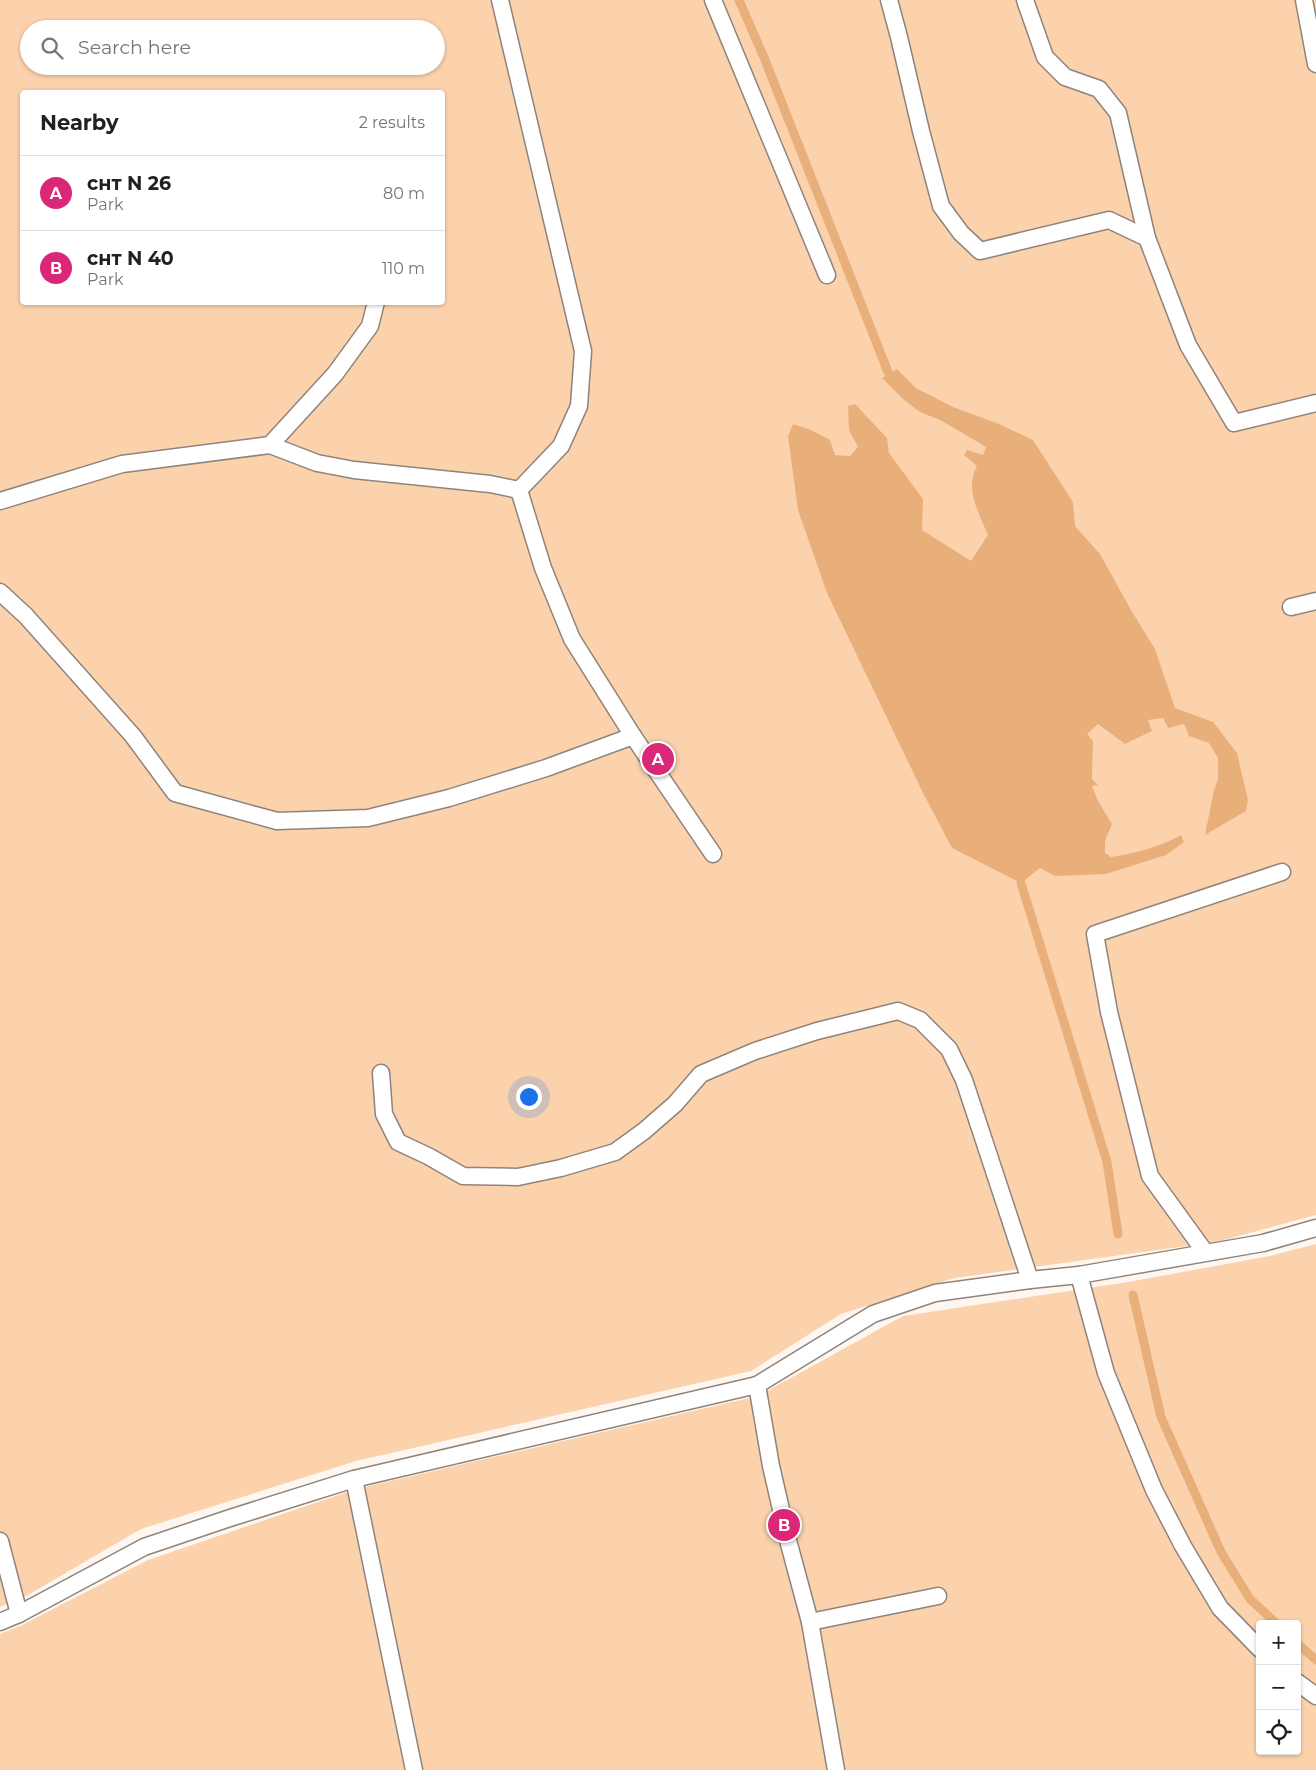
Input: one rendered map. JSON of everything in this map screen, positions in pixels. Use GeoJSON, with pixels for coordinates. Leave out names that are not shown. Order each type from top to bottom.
{"type":"FeatureCollection","features":[{"type":"Feature","properties":{"kind":"lane"},"geometry":{"type":"LineString","coordinates":[[500,0],[582,351],[579,406],[561,446],[519,490]]}},
{"type":"Feature","properties":{"kind":"lane"},"geometry":{"type":"LineString","coordinates":[[713,0],[826,275]]}},
{"type":"Feature","properties":{"kind":"lane"},"geometry":{"type":"LineString","coordinates":[[889,0],[941,206],[961,233],[980,251],[1109,220],[1147,238]]}},
{"type":"Feature","properties":{"kind":"lane"},"geometry":{"type":"LineString","coordinates":[[1025,0],[1045,57],[1065,77],[1099,89],[1118,114],[1147,238],[1188,345],[1234,423],[1316,403]]}},
{"type":"Feature","properties":{"kind":"lane"},"geometry":{"type":"LineString","coordinates":[[1304,0],[1316,64]]}},
{"type":"Feature","properties":{"kind":"lane"},"geometry":{"type":"LineString","coordinates":[[270,444],[335,374],[370,326],[375,305]]}},
{"type":"Feature","properties":{"kind":"lane"},"geometry":{"type":"LineString","coordinates":[[0,501],[122,464],[270,444],[317,463],[354,470],[490,484],[519,490]]}},
{"type":"Feature","properties":{"kind":"lane"},"geometry":{"type":"LineString","coordinates":[[519,490],[543,568],[572,640],[633,736],[713,854]]}},
{"type":"Feature","properties":{"kind":"lane"},"geometry":{"type":"LineString","coordinates":[[0,592],[26,616],[134,736],[176,793],[277,821],[368,818],[377,816],[458,795],[546,768],[633,736]]}},
{"type":"Feature","properties":{"kind":"lane"},"geometry":{"type":"LineString","coordinates":[[1291,607],[1316,601]]}},
{"type":"Feature","properties":{"kind":"lane"},"geometry":{"type":"LineString","coordinates":[[1205,1252],[1150,1176],[1109,1012],[1095,934],[1282,872]]}},
{"type":"Feature","properties":{"kind":"lane"},"geometry":{"type":"LineString","coordinates":[[381,1073],[384,1114],[398,1142],[463,1176],[518,1177],[561,1168],[615,1152],[644,1131],[675,1104],[701,1074],[755,1051],[817,1031],[898,1011],[920,1020],[949,1049],[964,1080],[1030,1280]]}},
{"type":"Feature","properties":{"kind":"lane"},"geometry":{"type":"LineString","coordinates":[[0,1622],[19,1614],[144,1547],[230,1518],[354,1479],[756,1384],[873,1314],[935,1293],[1079,1275],[1262,1243],[1316,1228]]}},
{"type":"Feature","properties":{"kind":"lane"},"geometry":{"type":"LineString","coordinates":[[1079,1275],[1106,1373],[1154,1490],[1183,1546],[1220,1608],[1256,1646]]}},
{"type":"Feature","properties":{"kind":"lane"},"geometry":{"type":"LineString","coordinates":[[756,1384],[771,1466],[810,1622],[836,1770]]}},
{"type":"Feature","properties":{"kind":"lane"},"geometry":{"type":"LineString","coordinates":[[354,1479],[414,1770]]}},
{"type":"Feature","properties":{"kind":"lane"},"geometry":{"type":"LineString","coordinates":[[0,1541],[19,1614]]}},
{"type":"Feature","properties":{"kind":"lane"},"geometry":{"type":"LineString","coordinates":[[810,1622],[938,1596]]}},
{"type":"Feature","properties":{"kind":"lane"},"geometry":{"type":"LineString","coordinates":[[1301,1685],[1316,1696]]}},
{"type":"Feature","properties":{"kind":"shaded area"},"geometry":{"type":"Polygon","coordinates":[[[0,0],[1316,0],[1316,1215],[1216,1242],[955,1278],[841,1314],[751,1371],[356,1461],[141,1529],[28,1595],[0,1607],[0,0]]]}},
{"type":"Feature","properties":{"kind":"shaded area"},"geometry":{"type":"Polygon","coordinates":[[[897,369],[916,388],[953,407],[999,424],[1033,440],[1073,502],[1075,526],[1100,554],[1155,649],[1175,708],[1213,722],[1237,753],[1248,800],[1246,811],[1205,835],[1218,779],[1218,758],[1209,743],[1189,736],[1184,724],[1168,728],[1163,718],[1148,720],[1152,731],[1125,744],[1098,724],[1087,734],[1093,741],[1092,779],[1098,785],[1092,786],[1098,801],[1112,824],[1105,841],[1105,853],[1111,857],[1138,851],[1156,846],[1181,835],[1184,842],[1166,855],[1106,874],[1055,876],[1040,868],[1021,883],[952,848],[923,793],[827,593],[798,510],[788,436],[793,424],[811,430],[830,440],[835,455],[850,456],[858,447],[849,430],[848,406],[855,404],[887,438],[889,453],[923,499],[922,530],[971,561],[988,535],[977,510],[972,492],[973,475],[977,466],[964,455],[967,450],[983,455],[986,447],[942,421],[920,412],[904,400],[882,378],[897,369]]]}},
{"type":"Feature","properties":{"kind":"shaded area"},"geometry":{"type":"Polygon","coordinates":[[[1316,1244],[1316,1770],[0,1770],[0,1634],[22,1625],[148,1560],[356,1489],[758,1396],[903,1316],[1128,1282],[1270,1256],[1316,1244]]]}},
{"type":"Feature","properties":{"kind":"waterway"},"geometry":{"type":"LineString","coordinates":[[739,0],[765,60],[888,372]]}},
{"type":"Feature","properties":{"kind":"waterway"},"geometry":{"type":"LineString","coordinates":[[1021,883],[1107,1162],[1118,1234]]}},
{"type":"Feature","properties":{"kind":"waterway"},"geometry":{"type":"LineString","coordinates":[[1133,1295],[1161,1417],[1221,1552],[1250,1599],[1273,1620]]}},
{"type":"Feature","properties":{"kind":"waterway"},"geometry":{"type":"LineString","coordinates":[[1301,1647],[1316,1660]]}},
{"type":"Feature","properties":{"kind":"place","name":"снт N 26"},"geometry":{"type":"Point","coordinates":[658,759]}},
{"type":"Feature","properties":{"kind":"place","name":"снт N 40"},"geometry":{"type":"Point","coordinates":[784,1525]}}]}
